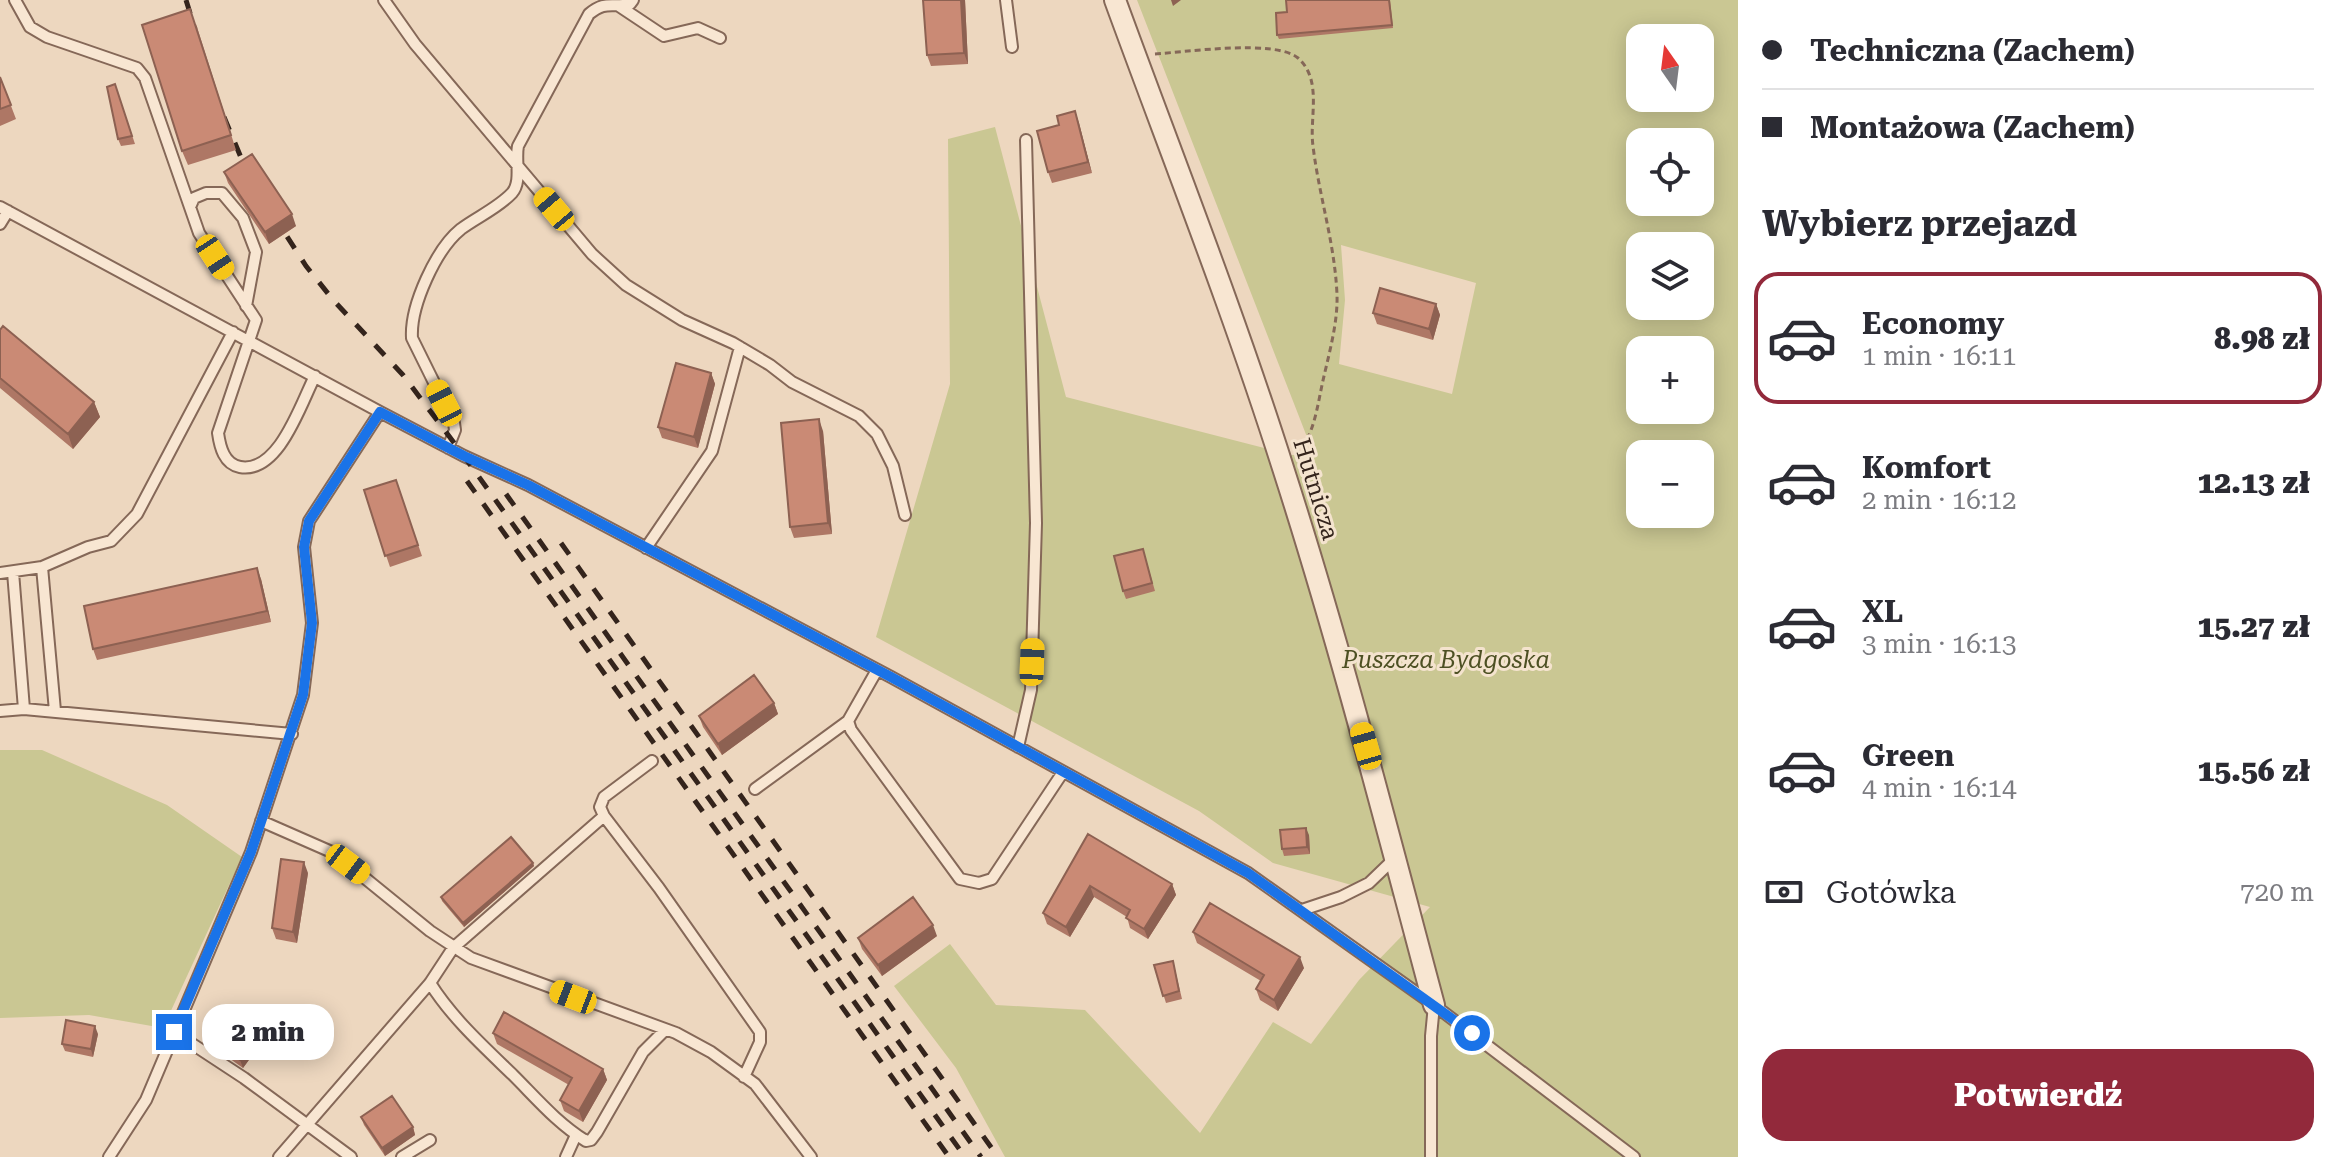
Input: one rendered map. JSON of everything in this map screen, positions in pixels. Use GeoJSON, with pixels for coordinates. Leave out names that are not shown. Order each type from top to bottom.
{"type":"FeatureCollection","features":[{"type":"Feature","properties":{"kind":"street","name":"Hutnicza"},"geometry":{"type":"LineString","coordinates":[[1115,0],[1216,271],[1281,461],[1339,650],[1434,1005]]}},
{"type":"Feature","properties":{"kind":"lane"},"geometry":{"type":"LineString","coordinates":[[15,0],[30,27],[47,37],[137,68],[145,78],[199,233],[256,320],[218,433],[221,452],[235,466],[258,466],[277,452],[315,376]]}},
{"type":"Feature","properties":{"kind":"lane"},"geometry":{"type":"LineString","coordinates":[[384,0],[415,44],[592,254],[626,285],[682,320],[740,347],[792,382],[859,416],[877,434],[893,466],[905,515]]}},
{"type":"Feature","properties":{"kind":"lane"},"geometry":{"type":"LineString","coordinates":[[619,6],[630,4],[633,0]]}},
{"type":"Feature","properties":{"kind":"lane"},"geometry":{"type":"LineString","coordinates":[[1006,0],[1012,47]]}},
{"type":"Feature","properties":{"kind":"lane"},"geometry":{"type":"LineString","coordinates":[[448,448],[455,430],[454,423],[418,352],[412,338],[411,324],[434,264],[447,241],[514,192],[518,175],[518,146],[594,2],[619,6],[664,36],[698,28],[720,38]]}},
{"type":"Feature","properties":{"kind":"lane"},"geometry":{"type":"LineString","coordinates":[[1018,747],[1031,690],[1036,523],[1026,140]]}},
{"type":"Feature","properties":{"kind":"lane"},"geometry":{"type":"LineString","coordinates":[[190,207],[194,198],[206,193],[222,193],[243,218],[256,252],[246,306]]}},
{"type":"Feature","properties":{"kind":"lane"},"geometry":{"type":"LineString","coordinates":[[0,224],[4,209],[448,448],[528,485],[877,670],[1248,873],[1434,1005],[1634,1157]]}},
{"type":"Feature","properties":{"kind":"lane"},"geometry":{"type":"LineString","coordinates":[[0,573],[42,567],[88,547],[111,541],[137,514],[233,332]]}},
{"type":"Feature","properties":{"kind":"lane"},"geometry":{"type":"LineString","coordinates":[[646,548],[712,451],[740,347]]}},
{"type":"Feature","properties":{"kind":"lane"},"geometry":{"type":"LineString","coordinates":[[109,1157],[146,1100],[251,852],[292,734],[303,695],[312,623],[304,547],[309,521],[380,412]]}},
{"type":"Feature","properties":{"kind":"lane"},"geometry":{"type":"LineString","coordinates":[[42,567],[55,711]]}},
{"type":"Feature","properties":{"kind":"lane"},"geometry":{"type":"LineString","coordinates":[[13,572],[24,709]]}},
{"type":"Feature","properties":{"kind":"lane"},"geometry":{"type":"LineString","coordinates":[[755,789],[848,721],[877,670]]}},
{"type":"Feature","properties":{"kind":"lane"},"geometry":{"type":"LineString","coordinates":[[0,711],[55,711],[292,734]]}},
{"type":"Feature","properties":{"kind":"lane"},"geometry":{"type":"LineString","coordinates":[[848,721],[851,730],[960,879],[979,883],[992,879],[1063,772]]}},
{"type":"Feature","properties":{"kind":"lane"},"geometry":{"type":"LineString","coordinates":[[652,761],[604,797],[600,807],[760,1032],[760,1042],[744,1077]]}},
{"type":"Feature","properties":{"kind":"lane"},"geometry":{"type":"LineString","coordinates":[[279,1157],[430,983],[453,948],[604,816]]}},
{"type":"Feature","properties":{"kind":"lane"},"geometry":{"type":"LineString","coordinates":[[261,821],[334,853],[453,948],[471,958],[676,1033],[711,1052],[755,1084],[811,1157]]}},
{"type":"Feature","properties":{"kind":"lane"},"geometry":{"type":"LineString","coordinates":[[1302,910],[1341,897],[1369,883],[1395,858]]}},
{"type":"Feature","properties":{"kind":"lane"},"geometry":{"type":"LineString","coordinates":[[430,983],[443,1004],[466,1029],[562,1126],[586,1141],[591,1140],[643,1052],[665,1030]]}},
{"type":"Feature","properties":{"kind":"lane"},"geometry":{"type":"LineString","coordinates":[[1431,1157],[1434,1005]]}},
{"type":"Feature","properties":{"kind":"lane"},"geometry":{"type":"LineString","coordinates":[[174,1032],[244,1078],[351,1157]]}},
{"type":"Feature","properties":{"kind":"lane"},"geometry":{"type":"LineString","coordinates":[[566,1157],[576,1135]]}},
{"type":"Feature","properties":{"kind":"lane"},"geometry":{"type":"LineString","coordinates":[[402,1157],[430,1140]]}},
{"type":"Feature","properties":{"kind":"path"},"geometry":{"type":"LineString","coordinates":[[1135,56],[1260,47],[1279,50],[1298,58],[1312,80],[1312,143],[1332,249],[1337,298],[1330,349],[1311,436],[1299,453],[1281,461]]}},
{"type":"Feature","properties":{"kind":"green space","name":"Puszcza Bydgoska"},"geometry":{"type":"Polygon","coordinates":[[[1137,0],[1738,0],[1738,1157],[1005,1157],[956,1068],[894,986],[950,944],[996,1005],[1085,1010],[1200,1133],[1273,1022],[1311,1044],[1359,980],[1430,907],[1273,863],[1199,811],[876,637],[950,384],[948,139],[995,127],[1066,397],[1291,455],[1314,455],[1137,0]],[[1341,245],[1345,300],[1339,364],[1452,394],[1476,283],[1341,245]]]}},
{"type":"Feature","properties":{"kind":"green space"},"geometry":{"type":"Polygon","coordinates":[[[0,750],[42,750],[167,805],[242,857],[163,1028],[89,1015],[0,1018],[0,750]]]}},
{"type":"Feature","properties":{"kind":"building"},"geometry":{"type":"Polygon","coordinates":[[[923,0],[961,0],[964,53],[927,55],[923,0]]]}},
{"type":"Feature","properties":{"kind":"building"},"geometry":{"type":"Polygon","coordinates":[[[1286,0],[1389,0],[1392,25],[1277,35],[1276,13],[1287,12],[1286,0]]]}},
{"type":"Feature","properties":{"kind":"building"},"geometry":{"type":"Polygon","coordinates":[[[190,9],[231,135],[182,151],[142,25],[190,9]]]}},
{"type":"Feature","properties":{"kind":"building"},"geometry":{"type":"Polygon","coordinates":[[[0,77],[11,105],[0,109],[0,77]]]}},
{"type":"Feature","properties":{"kind":"building"},"geometry":{"type":"Polygon","coordinates":[[[115,84],[132,136],[118,139],[107,87],[115,84]]]}},
{"type":"Feature","properties":{"kind":"building"},"geometry":{"type":"Polygon","coordinates":[[[1075,111],[1088,162],[1048,172],[1037,131],[1059,125],[1057,116],[1075,111]]]}},
{"type":"Feature","properties":{"kind":"building"},"geometry":{"type":"Polygon","coordinates":[[[252,154],[292,214],[265,232],[224,172],[252,154]]]}},
{"type":"Feature","properties":{"kind":"building"},"geometry":{"type":"Polygon","coordinates":[[[1380,288],[1436,304],[1429,329],[1373,313],[1380,288]]]}},
{"type":"Feature","properties":{"kind":"building"},"geometry":{"type":"Polygon","coordinates":[[[3,326],[94,402],[68,434],[0,378],[0,330],[3,326]]]}},
{"type":"Feature","properties":{"kind":"building"},"geometry":{"type":"Polygon","coordinates":[[[676,363],[711,373],[694,437],[658,427],[676,363]]]}},
{"type":"Feature","properties":{"kind":"building"},"geometry":{"type":"Polygon","coordinates":[[[819,419],[828,523],[790,527],[781,423],[819,419]]]}},
{"type":"Feature","properties":{"kind":"building"},"geometry":{"type":"Polygon","coordinates":[[[396,480],[418,545],[385,556],[364,490],[396,480]]]}},
{"type":"Feature","properties":{"kind":"building"},"geometry":{"type":"Polygon","coordinates":[[[1143,549],[1152,583],[1123,591],[1114,556],[1143,549]]]}},
{"type":"Feature","properties":{"kind":"building"},"geometry":{"type":"Polygon","coordinates":[[[257,568],[267,611],[93,649],[84,606],[257,568]]]}},
{"type":"Feature","properties":{"kind":"building"},"geometry":{"type":"Polygon","coordinates":[[[754,675],[774,703],[718,744],[699,716],[754,675]]]}},
{"type":"Feature","properties":{"kind":"building"},"geometry":{"type":"Polygon","coordinates":[[[1306,828],[1307,847],[1282,849],[1280,830],[1306,828]]]}},
{"type":"Feature","properties":{"kind":"building"},"geometry":{"type":"Polygon","coordinates":[[[1088,834],[1172,884],[1144,929],[1126,918],[1130,910],[1090,886],[1066,927],[1043,913],[1088,834]]]}},
{"type":"Feature","properties":{"kind":"building"},"geometry":{"type":"Polygon","coordinates":[[[511,837],[533,863],[463,923],[441,897],[511,837]]]}},
{"type":"Feature","properties":{"kind":"building"},"geometry":{"type":"Polygon","coordinates":[[[281,859],[304,862],[293,932],[272,928],[281,859]]]}},
{"type":"Feature","properties":{"kind":"building"},"geometry":{"type":"Polygon","coordinates":[[[913,897],[933,925],[878,965],[858,938],[913,897]]]}},
{"type":"Feature","properties":{"kind":"building"},"geometry":{"type":"Polygon","coordinates":[[[1210,903],[1300,957],[1274,1000],[1256,989],[1264,975],[1193,932],[1210,903]]]}},
{"type":"Feature","properties":{"kind":"building"},"geometry":{"type":"Polygon","coordinates":[[[1173,961],[1179,991],[1163,996],[1154,965],[1173,961]]]}},
{"type":"Feature","properties":{"kind":"building"},"geometry":{"type":"Polygon","coordinates":[[[231,1008],[262,1031],[240,1060],[209,1039],[231,1008]]]}},
{"type":"Feature","properties":{"kind":"building"},"geometry":{"type":"Polygon","coordinates":[[[504,1012],[603,1069],[579,1111],[560,1100],[572,1078],[493,1033],[504,1012]]]}},
{"type":"Feature","properties":{"kind":"building"},"geometry":{"type":"Polygon","coordinates":[[[66,1020],[95,1026],[91,1049],[62,1044],[66,1020]]]}},
{"type":"Feature","properties":{"kind":"building"},"geometry":{"type":"Polygon","coordinates":[[[392,1096],[413,1127],[382,1148],[361,1117],[392,1096]]]}},
{"type":"Feature","properties":{"kind":"railway"},"geometry":{"type":"LineString","coordinates":[[186,0],[195,29]]}},
{"type":"Feature","properties":{"kind":"railway"},"geometry":{"type":"LineString","coordinates":[[224,117],[250,179]]}},
{"type":"Feature","properties":{"kind":"railway"},"geometry":{"type":"LineString","coordinates":[[272,213],[306,266],[403,375],[464,456],[965,1157]]}},
{"type":"Feature","properties":{"kind":"railway"},"geometry":{"type":"LineString","coordinates":[[467,481],[949,1157]]}},
{"type":"Feature","properties":{"kind":"railway"},"geometry":{"type":"LineString","coordinates":[[506,494],[981,1157]]}},
{"type":"Feature","properties":{"kind":"railway"},"geometry":{"type":"LineString","coordinates":[[561,543],[998,1157]]}},
{"type":"Feature","properties":{"kind":"route"},"geometry":{"type":"LineString","coordinates":[[174,1032],[251,852],[303,695],[312,623],[304,547],[309,521],[380,412],[528,485],[891,677],[1248,873],[1472,1033]]}}]}
